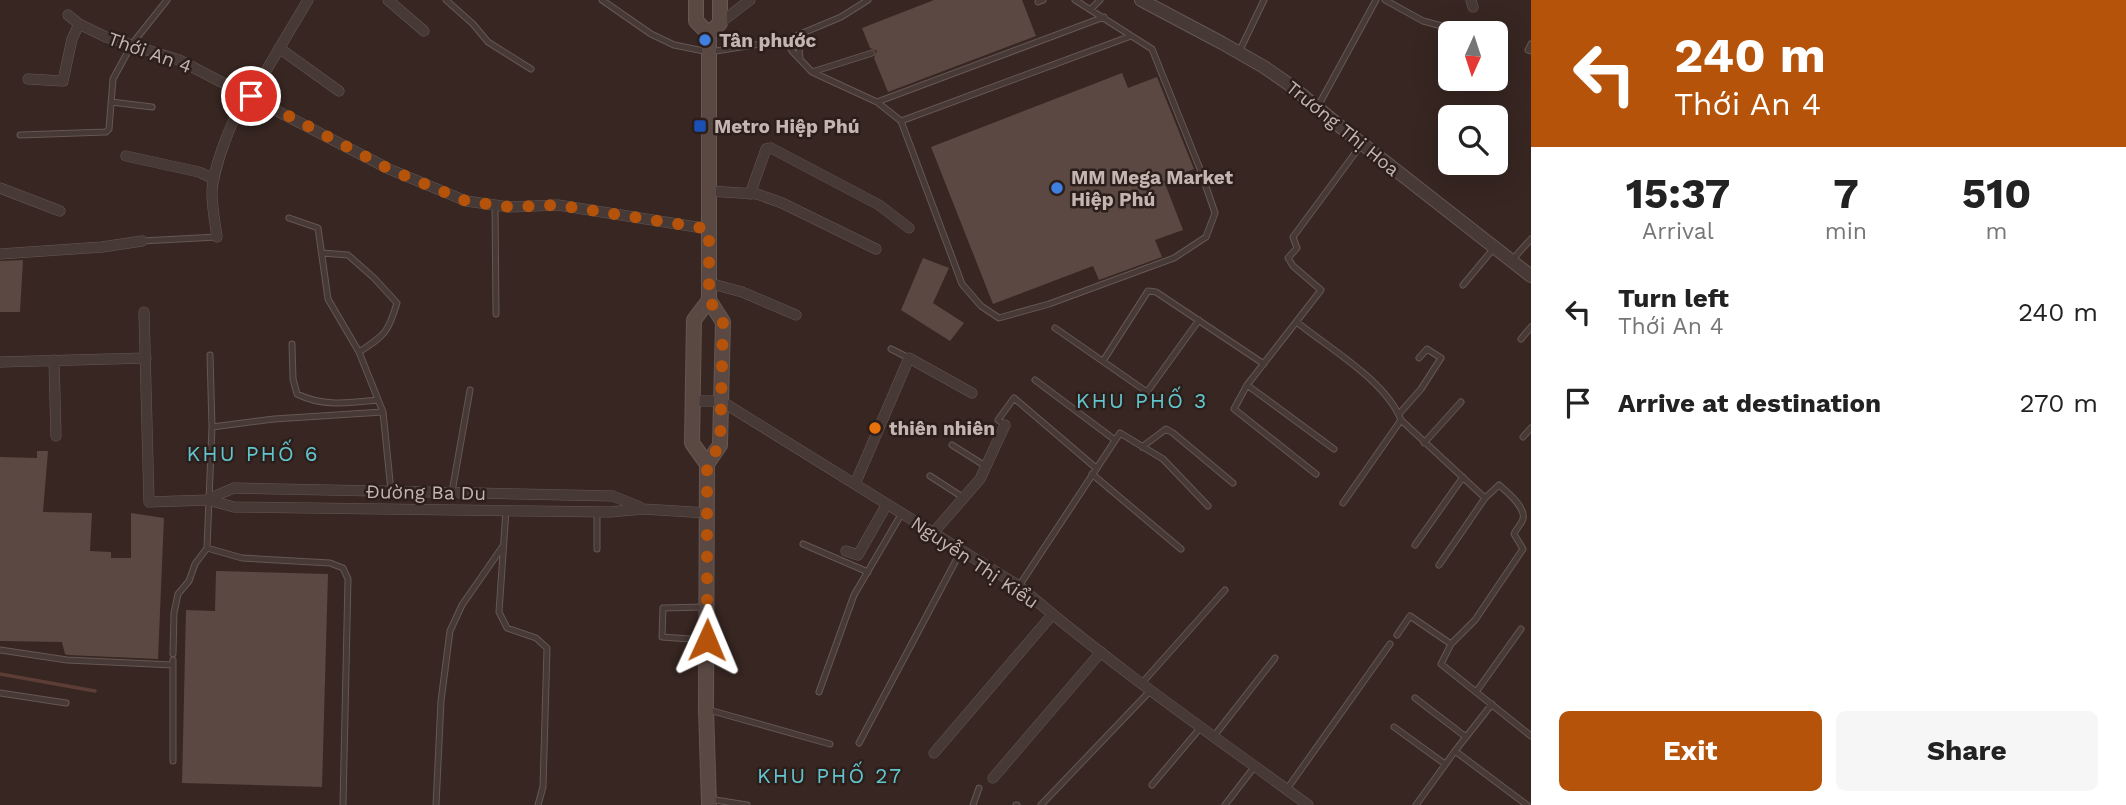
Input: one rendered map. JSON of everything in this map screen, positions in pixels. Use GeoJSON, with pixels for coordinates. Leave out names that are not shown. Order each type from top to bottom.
{"type":"FeatureCollection","features":[{"type":"Feature","properties":{"kind":"main road"},"geometry":{"type":"LineString","coordinates":[[696,0],[696,21],[709,34]]}},
{"type":"Feature","properties":{"kind":"main road"},"geometry":{"type":"LineString","coordinates":[[707,464],[720,445],[723,321],[709,300],[708,191],[709,34],[720,23],[720,0]]}},
{"type":"Feature","properties":{"kind":"main road"},"geometry":{"type":"LineString","coordinates":[[709,300],[694,320],[692,443],[707,464],[706,709],[709,802]]}},
{"type":"Feature","properties":{"kind":"street"},"geometry":{"type":"LineString","coordinates":[[217,237],[212,193],[231,128],[245,100],[251,96],[308,0]]}},
{"type":"Feature","properties":{"kind":"street"},"geometry":{"type":"LineString","coordinates":[[388,0],[424,31]]}},
{"type":"Feature","properties":{"kind":"street"},"geometry":{"type":"LineString","coordinates":[[720,23],[750,0]]}},
{"type":"Feature","properties":{"kind":"street","name":"Trương Thị Hoa"},"geometry":{"type":"LineString","coordinates":[[1141,0],[1238,52],[1281,79],[1531,276]]}},
{"type":"Feature","properties":{"kind":"street","name":"Thới An 4"},"geometry":{"type":"LineString","coordinates":[[68,15],[79,24],[106,37],[179,60],[347,148],[440,192],[466,201],[510,207],[558,205],[709,229]]}},
{"type":"Feature","properties":{"kind":"street"},"geometry":{"type":"LineString","coordinates":[[28,79],[63,81],[72,40],[79,24]]}},
{"type":"Feature","properties":{"kind":"street"},"geometry":{"type":"LineString","coordinates":[[279,48],[339,91]]}},
{"type":"Feature","properties":{"kind":"street"},"geometry":{"type":"LineString","coordinates":[[750,194],[766,149],[771,148],[879,205],[909,228]]}},
{"type":"Feature","properties":{"kind":"street"},"geometry":{"type":"LineString","coordinates":[[126,156],[199,172],[214,179]]}},
{"type":"Feature","properties":{"kind":"street"},"geometry":{"type":"LineString","coordinates":[[0,188],[60,211]]}},
{"type":"Feature","properties":{"kind":"street"},"geometry":{"type":"LineString","coordinates":[[708,191],[750,194],[782,203],[876,249]]}},
{"type":"Feature","properties":{"kind":"street"},"geometry":{"type":"LineString","coordinates":[[0,254],[102,247],[142,241]]}},
{"type":"Feature","properties":{"kind":"street"},"geometry":{"type":"LineString","coordinates":[[709,283],[742,292],[796,315]]}},
{"type":"Feature","properties":{"kind":"street"},"geometry":{"type":"LineString","coordinates":[[0,362],[146,358],[144,312]]}},
{"type":"Feature","properties":{"kind":"street","name":"Đường Ba Du"},"geometry":{"type":"LineString","coordinates":[[146,358],[149,502],[208,499],[234,507],[597,511],[643,509],[708,513]]}},
{"type":"Feature","properties":{"kind":"street"},"geometry":{"type":"LineString","coordinates":[[855,484],[909,358],[972,393]]}},
{"type":"Feature","properties":{"kind":"street"},"geometry":{"type":"LineString","coordinates":[[54,360],[56,436]]}},
{"type":"Feature","properties":{"kind":"street"},"geometry":{"type":"LineString","coordinates":[[693,401],[721,401]]}},
{"type":"Feature","properties":{"kind":"street","name":"Nguyễn Thị Kiểu"},"geometry":{"type":"LineString","coordinates":[[721,401],[1019,586],[1052,615],[1308,805]]}},
{"type":"Feature","properties":{"kind":"street"},"geometry":{"type":"LineString","coordinates":[[933,533],[987,467],[1005,425]]}},
{"type":"Feature","properties":{"kind":"street","name":"Đường Ba Du"},"geometry":{"type":"LineString","coordinates":[[208,499],[234,488],[453,492],[613,496],[643,509]]}},
{"type":"Feature","properties":{"kind":"street"},"geometry":{"type":"LineString","coordinates":[[391,491],[396,508]]}},
{"type":"Feature","properties":{"kind":"street"},"geometry":{"type":"LineString","coordinates":[[846,551],[858,555],[887,504]]}},
{"type":"Feature","properties":{"kind":"street"},"geometry":{"type":"LineString","coordinates":[[934,753],[1052,615]]}},
{"type":"Feature","properties":{"kind":"street"},"geometry":{"type":"LineString","coordinates":[[993,778],[1101,652]]}},
{"type":"Feature","properties":{"kind":"lane"},"geometry":{"type":"LineString","coordinates":[[20,135],[106,132],[109,129],[113,79],[132,44],[167,0]]}},
{"type":"Feature","properties":{"kind":"lane"},"geometry":{"type":"LineString","coordinates":[[446,0],[473,23],[488,42],[531,69]]}},
{"type":"Feature","properties":{"kind":"lane"},"geometry":{"type":"LineString","coordinates":[[602,0],[651,34],[674,45],[709,52],[786,40],[841,17],[868,0]]}},
{"type":"Feature","properties":{"kind":"lane"},"geometry":{"type":"LineString","coordinates":[[786,40],[812,72],[877,102],[901,121],[962,284],[981,306],[999,318],[1049,304],[1174,258],[1206,237],[1215,213],[1152,49],[1075,0]]}},
{"type":"Feature","properties":{"kind":"lane"},"geometry":{"type":"LineString","coordinates":[[1091,9],[1100,0]]}},
{"type":"Feature","properties":{"kind":"lane"},"geometry":{"type":"LineString","coordinates":[[1238,52],[1264,0]]}},
{"type":"Feature","properties":{"kind":"lane"},"geometry":{"type":"LineString","coordinates":[[1317,108],[1376,0]]}},
{"type":"Feature","properties":{"kind":"lane"},"geometry":{"type":"LineString","coordinates":[[1385,0],[1423,21],[1438,25]]}},
{"type":"Feature","properties":{"kind":"lane"},"geometry":{"type":"LineString","coordinates":[[877,102],[1105,17]]}},
{"type":"Feature","properties":{"kind":"lane"},"geometry":{"type":"LineString","coordinates":[[901,121],[1131,36]]}},
{"type":"Feature","properties":{"kind":"lane"},"geometry":{"type":"LineString","coordinates":[[793,37],[799,47],[800,59]]}},
{"type":"Feature","properties":{"kind":"lane"},"geometry":{"type":"LineString","coordinates":[[1531,44],[1528,50],[1531,51]]}},
{"type":"Feature","properties":{"kind":"lane"},"geometry":{"type":"LineString","coordinates":[[812,72],[872,53]]}},
{"type":"Feature","properties":{"kind":"lane"},"geometry":{"type":"LineString","coordinates":[[111,102],[152,107]]}},
{"type":"Feature","properties":{"kind":"lane"},"geometry":{"type":"LineString","coordinates":[[1316,474],[1234,409],[1247,385],[1298,323],[1321,290],[1293,266],[1288,258],[1297,248],[1293,237],[1362,144]]}},
{"type":"Feature","properties":{"kind":"lane"},"geometry":{"type":"LineString","coordinates":[[495,204],[496,314]]}},
{"type":"Feature","properties":{"kind":"lane"},"geometry":{"type":"LineString","coordinates":[[289,218],[318,228],[328,299],[359,352],[383,412],[391,491]]}},
{"type":"Feature","properties":{"kind":"lane"},"geometry":{"type":"LineString","coordinates":[[142,241],[217,237]]}},
{"type":"Feature","properties":{"kind":"lane"},"geometry":{"type":"LineString","coordinates":[[1511,261],[1531,239]]}},
{"type":"Feature","properties":{"kind":"lane"},"geometry":{"type":"LineString","coordinates":[[1463,285],[1494,248]]}},
{"type":"Feature","properties":{"kind":"lane"},"geometry":{"type":"LineString","coordinates":[[321,253],[348,255],[397,303],[390,327],[380,338],[359,352]]}},
{"type":"Feature","properties":{"kind":"lane"},"geometry":{"type":"LineString","coordinates":[[1103,361],[1148,291],[1156,292],[1264,364]]}},
{"type":"Feature","properties":{"kind":"lane"},"geometry":{"type":"LineString","coordinates":[[1055,328],[1147,392],[1199,320]]}},
{"type":"Feature","properties":{"kind":"lane"},"geometry":{"type":"LineString","coordinates":[[1298,323],[1364,375],[1394,403],[1400,417],[1424,443],[1485,498]]}},
{"type":"Feature","properties":{"kind":"lane"},"geometry":{"type":"LineString","coordinates":[[1521,339],[1531,327]]}},
{"type":"Feature","properties":{"kind":"lane"},"geometry":{"type":"LineString","coordinates":[[292,344],[293,379],[297,394],[310,401],[342,404],[378,400]]}},
{"type":"Feature","properties":{"kind":"lane"},"geometry":{"type":"LineString","coordinates":[[891,349],[909,358]]}},
{"type":"Feature","properties":{"kind":"lane"},"geometry":{"type":"LineString","coordinates":[[1343,502],[1441,358],[1427,349],[1419,358]]}},
{"type":"Feature","properties":{"kind":"lane"},"geometry":{"type":"LineString","coordinates":[[173,761],[174,613],[178,594],[189,581],[195,564],[207,548],[212,427],[210,355]]}},
{"type":"Feature","properties":{"kind":"lane"},"geometry":{"type":"LineString","coordinates":[[1035,380],[1115,440]]}},
{"type":"Feature","properties":{"kind":"lane"},"geometry":{"type":"LineString","coordinates":[[1247,385],[1334,449]]}},
{"type":"Feature","properties":{"kind":"lane"},"geometry":{"type":"LineString","coordinates":[[453,492],[470,390]]}},
{"type":"Feature","properties":{"kind":"lane"},"geometry":{"type":"LineString","coordinates":[[1005,425],[998,420],[1014,398],[1181,549]]}},
{"type":"Feature","properties":{"kind":"lane"},"geometry":{"type":"LineString","coordinates":[[1424,443],[1461,402]]}},
{"type":"Feature","properties":{"kind":"lane"},"geometry":{"type":"LineString","coordinates":[[212,427],[274,418],[383,412]]}},
{"type":"Feature","properties":{"kind":"lane"},"geometry":{"type":"LineString","coordinates":[[1523,437],[1531,428]]}},
{"type":"Feature","properties":{"kind":"lane"},"geometry":{"type":"LineString","coordinates":[[1142,446],[1166,429],[1233,483]]}},
{"type":"Feature","properties":{"kind":"lane"},"geometry":{"type":"LineString","coordinates":[[1019,586],[1120,433],[1163,459],[1208,506]]}},
{"type":"Feature","properties":{"kind":"lane"},"geometry":{"type":"LineString","coordinates":[[953,445],[987,467]]}},
{"type":"Feature","properties":{"kind":"lane"},"geometry":{"type":"LineString","coordinates":[[930,476],[964,498]]}},
{"type":"Feature","properties":{"kind":"lane"},"geometry":{"type":"LineString","coordinates":[[1415,545],[1463,477]]}},
{"type":"Feature","properties":{"kind":"lane"},"geometry":{"type":"LineString","coordinates":[[1439,565],[1485,498],[1499,485],[1514,499],[1522,512],[1522,520],[1514,534],[1523,549],[1475,621],[1451,644],[1441,664],[1531,736]]}},
{"type":"Feature","properties":{"kind":"lane"},"geometry":{"type":"LineString","coordinates":[[506,510],[499,612],[507,628],[536,638],[547,648],[543,787],[538,805]]}},
{"type":"Feature","properties":{"kind":"lane"},"geometry":{"type":"LineString","coordinates":[[597,511],[597,549]]}},
{"type":"Feature","properties":{"kind":"lane"},"geometry":{"type":"LineString","coordinates":[[819,692],[854,595],[902,513]]}},
{"type":"Feature","properties":{"kind":"lane"},"geometry":{"type":"LineString","coordinates":[[803,544],[868,572]]}},
{"type":"Feature","properties":{"kind":"lane"},"geometry":{"type":"LineString","coordinates":[[436,805],[441,701],[450,631],[461,605],[503,546]]}},
{"type":"Feature","properties":{"kind":"lane"},"geometry":{"type":"LineString","coordinates":[[207,548],[242,558],[330,563],[343,568],[348,579],[343,805]]}},
{"type":"Feature","properties":{"kind":"lane"},"geometry":{"type":"LineString","coordinates":[[859,743],[961,551]]}},
{"type":"Feature","properties":{"kind":"lane"},"geometry":{"type":"LineString","coordinates":[[1142,683],[1225,590]]}},
{"type":"Feature","properties":{"kind":"lane"},"geometry":{"type":"LineString","coordinates":[[707,606],[663,608],[662,637],[707,640]]}},
{"type":"Feature","properties":{"kind":"lane"},"geometry":{"type":"LineString","coordinates":[[1397,635],[1410,616],[1451,644]]}},
{"type":"Feature","properties":{"kind":"lane"},"geometry":{"type":"LineString","coordinates":[[1476,692],[1521,629]]}},
{"type":"Feature","properties":{"kind":"lane"},"geometry":{"type":"LineString","coordinates":[[1287,789],[1390,644]]}},
{"type":"Feature","properties":{"kind":"lane"},"geometry":{"type":"LineString","coordinates":[[0,650],[67,660],[173,660]]}},
{"type":"Feature","properties":{"kind":"lane"},"geometry":{"type":"LineString","coordinates":[[1214,736],[1275,658]]}},
{"type":"Feature","properties":{"kind":"lane"},"geometry":{"type":"LineString","coordinates":[[1041,805],[1151,690]]}},
{"type":"Feature","properties":{"kind":"lane"},"geometry":{"type":"LineString","coordinates":[[0,693],[66,703]]}},
{"type":"Feature","properties":{"kind":"lane"},"geometry":{"type":"LineString","coordinates":[[1415,698],[1466,737]]}},
{"type":"Feature","properties":{"kind":"lane"},"geometry":{"type":"LineString","coordinates":[[1416,805],[1444,764],[1492,704]]}},
{"type":"Feature","properties":{"kind":"lane"},"geometry":{"type":"LineString","coordinates":[[706,709],[830,744]]}},
{"type":"Feature","properties":{"kind":"lane"},"geometry":{"type":"LineString","coordinates":[[1152,785],[1201,727]]}},
{"type":"Feature","properties":{"kind":"lane"},"geometry":{"type":"LineString","coordinates":[[1394,727],[1444,764]]}},
{"type":"Feature","properties":{"kind":"lane"},"geometry":{"type":"LineString","coordinates":[[1455,751],[1527,805]]}},
{"type":"Feature","properties":{"kind":"lane"},"geometry":{"type":"LineString","coordinates":[[1225,805],[1255,766]]}},
{"type":"Feature","properties":{"kind":"lane"},"geometry":{"type":"LineString","coordinates":[[973,805],[979,788]]}},
{"type":"Feature","properties":{"kind":"lane"},"geometry":{"type":"LineString","coordinates":[[709,802],[747,805]]}},
{"type":"Feature","properties":{"kind":"building"},"geometry":{"type":"Polygon","coordinates":[[[934,0],[1022,0],[1036,36],[888,92],[874,58],[877,51],[870,48],[862,28],[934,0]]]}},
{"type":"Feature","properties":{"kind":"building","name":"MM Mega Market Hiệp Phú"},"geometry":{"type":"Polygon","coordinates":[[[1122,73],[1128,88],[1157,77],[1194,169],[1164,181],[1183,230],[1155,240],[1162,257],[1099,280],[1093,266],[993,304],[931,147],[1122,73]]]}},
{"type":"Feature","properties":{"kind":"building"},"geometry":{"type":"Polygon","coordinates":[[[923,258],[949,268],[933,303],[964,323],[950,341],[901,310],[923,258]]]}},
{"type":"Feature","properties":{"kind":"building"},"geometry":{"type":"Polygon","coordinates":[[[23,260],[20,312],[0,312],[0,261],[23,260]]]}},
{"type":"Feature","properties":{"kind":"building"},"geometry":{"type":"Polygon","coordinates":[[[37,451],[48,451],[43,512],[92,513],[90,551],[111,552],[111,558],[131,558],[131,513],[164,518],[158,659],[68,655],[65,654],[62,642],[0,641],[0,457],[37,458],[37,451]]]}},
{"type":"Feature","properties":{"kind":"building"},"geometry":{"type":"Polygon","coordinates":[[[216,571],[328,574],[322,787],[182,783],[186,610],[215,611],[216,571]]]}},
{"type":"Feature","properties":{"kind":"waterway"},"geometry":{"type":"LineString","coordinates":[[0,674],[95,691]]}},
{"type":"Feature","properties":{"kind":"place","name":"Tân phước"},"geometry":{"type":"Point","coordinates":[705,40]}},
{"type":"Feature","properties":{"kind":"place","name":"Metro Hiệp Phú"},"geometry":{"type":"Point","coordinates":[700,126]}},
{"type":"Feature","properties":{"kind":"place","name":"MM Mega Market Hiệp Phú"},"geometry":{"type":"Point","coordinates":[1057,188]}},
{"type":"Feature","properties":{"kind":"place","name":"thiên nhiên"},"geometry":{"type":"Point","coordinates":[875,428]}},
{"type":"Feature","properties":{"kind":"district","name":"KHU PHỐ 3"},"geometry":{"type":"Point","coordinates":[1142,401]}},
{"type":"Feature","properties":{"kind":"district","name":"KHU PHỐ 6"},"geometry":{"type":"Point","coordinates":[253,454]}},
{"type":"Feature","properties":{"kind":"district","name":"KHU PHỐ 27"},"geometry":{"type":"Point","coordinates":[830,776]}},
{"type":"Feature","properties":{"kind":"route"},"geometry":{"type":"LineString","coordinates":[[251,96],[389,169],[466,201],[510,207],[558,205],[709,229],[709,300],[723,321],[720,445],[707,464],[707,640]]}}]}
